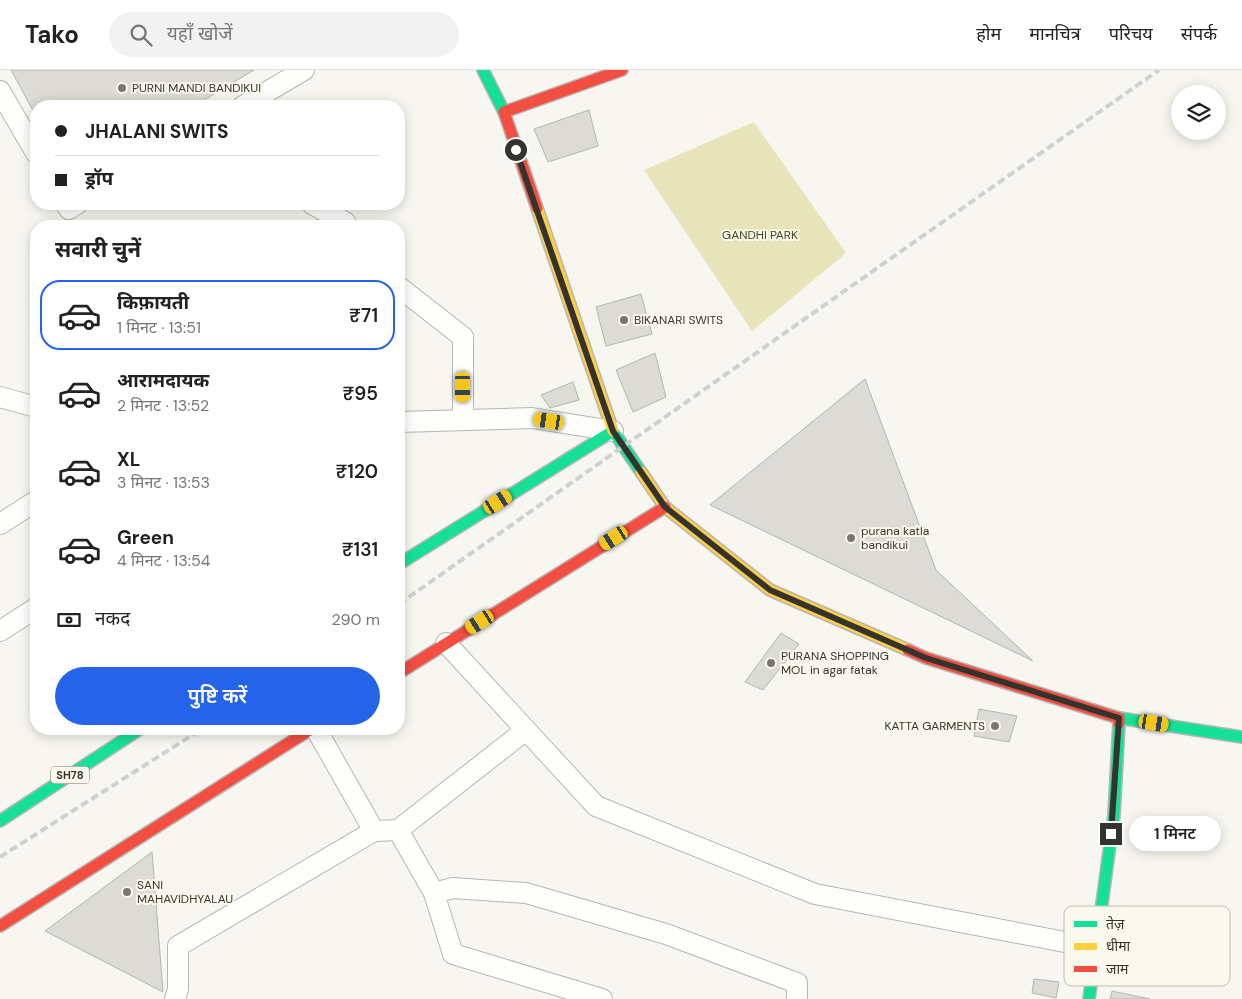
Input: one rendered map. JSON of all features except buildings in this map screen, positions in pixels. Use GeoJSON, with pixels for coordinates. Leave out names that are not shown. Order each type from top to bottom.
{"type":"FeatureCollection","features":[{"type":"Feature","properties":{"kind":"main road"},"geometry":{"type":"LineString","coordinates":[[483,70],[504,112],[613,431],[665,507],[770,590],[926,658],[1119,718],[1242,737]]}},
{"type":"Feature","properties":{"kind":"main road"},"geometry":{"type":"LineString","coordinates":[[504,112],[622,70]]}},
{"type":"Feature","properties":{"kind":"main road"},"geometry":{"type":"LineString","coordinates":[[405,560],[613,431]]}},
{"type":"Feature","properties":{"kind":"main road"},"geometry":{"type":"LineString","coordinates":[[405,669],[665,507]]}},
{"type":"Feature","properties":{"kind":"main road"},"geometry":{"type":"LineString","coordinates":[[1102,906],[1114,815],[1119,718]]}},
{"type":"Feature","properties":{"kind":"main road","name":"SH78"},"geometry":{"type":"LineString","coordinates":[[0,821],[131,735]]}},
{"type":"Feature","properties":{"kind":"main road"},"geometry":{"type":"LineString","coordinates":[[0,926],[302,735]]}},
{"type":"Feature","properties":{"kind":"main road"},"geometry":{"type":"LineString","coordinates":[[1090,999],[1092,986]]}},
{"type":"Feature","properties":{"kind":"street"},"geometry":{"type":"LineString","coordinates":[[254,100],[304,70]]}},
{"type":"Feature","properties":{"kind":"street"},"geometry":{"type":"LineString","coordinates":[[0,91],[30,143]]}},
{"type":"Feature","properties":{"kind":"street"},"geometry":{"type":"LineString","coordinates":[[323,210],[341,220]]}},
{"type":"Feature","properties":{"kind":"street"},"geometry":{"type":"LineString","coordinates":[[405,291],[463,337],[462,420]]}},
{"type":"Feature","properties":{"kind":"street"},"geometry":{"type":"LineString","coordinates":[[0,397],[30,409]]}},
{"type":"Feature","properties":{"kind":"street"},"geometry":{"type":"LineString","coordinates":[[405,422],[532,418],[613,431]]}},
{"type":"Feature","properties":{"kind":"street"},"geometry":{"type":"LineString","coordinates":[[0,524],[30,505]]}},
{"type":"Feature","properties":{"kind":"street"},"geometry":{"type":"LineString","coordinates":[[0,631],[30,612]]}},
{"type":"Feature","properties":{"kind":"street"},"geometry":{"type":"LineString","coordinates":[[446,643],[596,806],[815,894],[1064,942]]}},
{"type":"Feature","properties":{"kind":"street"},"geometry":{"type":"LineString","coordinates":[[175,999],[178,989],[178,946],[374,831],[398,830],[526,730]]}},
{"type":"Feature","properties":{"kind":"street"},"geometry":{"type":"LineString","coordinates":[[319,735],[374,831]]}},
{"type":"Feature","properties":{"kind":"street"},"geometry":{"type":"LineString","coordinates":[[398,830],[434,893],[453,954],[602,999]]}},
{"type":"Feature","properties":{"kind":"street"},"geometry":{"type":"LineString","coordinates":[[434,893],[453,888],[526,893],[666,934],[797,983],[797,999]]}},
{"type":"Feature","properties":{"kind":"green space","name":"GANDHI PARK"},"geometry":{"type":"Polygon","coordinates":[[[754,122],[846,253],[752,331],[644,170],[754,122]]]}},
{"type":"Feature","properties":{"kind":"railway"},"geometry":{"type":"LineString","coordinates":[[405,600],[1159,70]]}},
{"type":"Feature","properties":{"kind":"railway"},"geometry":{"type":"LineString","coordinates":[[0,857],[193,735]]}},
{"type":"Feature","properties":{"kind":"traffic: fast"},"geometry":{"type":"LineString","coordinates":[[483,70],[504,112]]}},
{"type":"Feature","properties":{"kind":"traffic: fast"},"geometry":{"type":"LineString","coordinates":[[405,560],[613,431],[641,472]]}},
{"type":"Feature","properties":{"kind":"traffic: fast"},"geometry":{"type":"LineString","coordinates":[[1119,718],[1242,737]]}},
{"type":"Feature","properties":{"kind":"traffic: fast"},"geometry":{"type":"LineString","coordinates":[[1102,906],[1114,815],[1119,723]]}},
{"type":"Feature","properties":{"kind":"traffic: fast"},"geometry":{"type":"LineString","coordinates":[[0,821],[131,735]]}},
{"type":"Feature","properties":{"kind":"traffic: fast"},"geometry":{"type":"LineString","coordinates":[[1089,999],[1091,986]]}},
{"type":"Feature","properties":{"kind":"traffic: slow"},"geometry":{"type":"LineString","coordinates":[[537,208],[613,431]]}},
{"type":"Feature","properties":{"kind":"traffic: slow"},"geometry":{"type":"LineString","coordinates":[[641,472],[665,507],[770,590],[908,650]]}},
{"type":"Feature","properties":{"kind":"traffic: jam"},"geometry":{"type":"LineString","coordinates":[[537,208],[504,112],[622,70]]}},
{"type":"Feature","properties":{"kind":"traffic: jam"},"geometry":{"type":"LineString","coordinates":[[405,669],[665,507]]}},
{"type":"Feature","properties":{"kind":"traffic: jam"},"geometry":{"type":"LineString","coordinates":[[908,650],[926,658],[1119,718],[1119,723]]}},
{"type":"Feature","properties":{"kind":"traffic: jam"},"geometry":{"type":"LineString","coordinates":[[0,926],[302,735]]}},
{"type":"Feature","properties":{"kind":"place","name":"PURNI MANDI BANDIKUI"},"geometry":{"type":"Point","coordinates":[122,88]}},
{"type":"Feature","properties":{"kind":"place","name":"BIKANARI SWITS"},"geometry":{"type":"Point","coordinates":[624,320]}},
{"type":"Feature","properties":{"kind":"place","name":"purana katla bandikui"},"geometry":{"type":"Point","coordinates":[851,538]}},
{"type":"Feature","properties":{"kind":"place","name":"PURANA SHOPPING MOL in agar fatak"},"geometry":{"type":"Point","coordinates":[771,663]}},
{"type":"Feature","properties":{"kind":"place","name":"KATTA GARMENTS"},"geometry":{"type":"Point","coordinates":[995,726]}},
{"type":"Feature","properties":{"kind":"place","name":"SANI MAHAVIDHYALAU"},"geometry":{"type":"Point","coordinates":[127,892]}},
{"type":"Feature","properties":{"kind":"route"},"geometry":{"type":"LineString","coordinates":[[516,150],[613,431],[665,507],[770,590],[926,658],[1119,718],[1114,815],[1111,834]]}}]}
